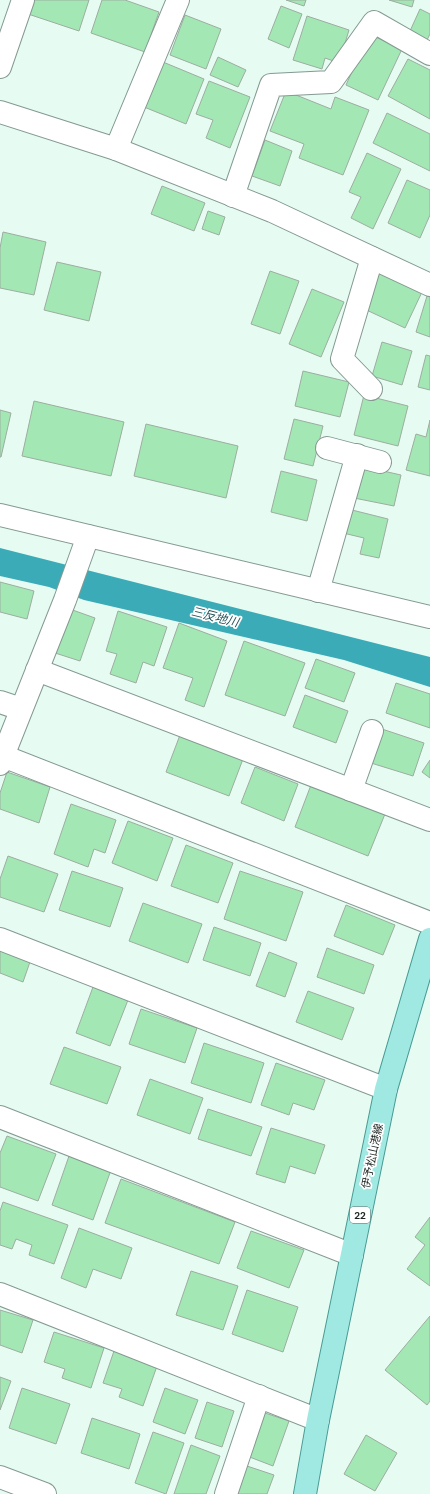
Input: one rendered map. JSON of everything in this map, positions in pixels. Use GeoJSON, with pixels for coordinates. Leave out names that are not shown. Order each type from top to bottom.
{"type":"FeatureCollection","features":[{"type":"Feature","properties":{"kind":"main road","name":"伊予松山港線"},"geometry":{"type":"LineString","coordinates":[[305,1494],[318,1420],[386,1089],[430,939]]}},
{"type":"Feature","properties":{"kind":"street"},"geometry":{"type":"LineString","coordinates":[[0,67],[23,0]]}},
{"type":"Feature","properties":{"kind":"street"},"geometry":{"type":"LineString","coordinates":[[116,149],[178,0]]}},
{"type":"Feature","properties":{"kind":"street"},"geometry":{"type":"LineString","coordinates":[[233,196],[271,85],[330,82],[374,22],[430,54]]}},
{"type":"Feature","properties":{"kind":"street"},"geometry":{"type":"LineString","coordinates":[[0,112],[116,149],[272,211],[430,285]]}},
{"type":"Feature","properties":{"kind":"street"},"geometry":{"type":"LineString","coordinates":[[371,389],[342,359],[372,258]]}},
{"type":"Feature","properties":{"kind":"street"},"geometry":{"type":"LineString","coordinates":[[327,448],[380,462]]}},
{"type":"Feature","properties":{"kind":"street"},"geometry":{"type":"LineString","coordinates":[[318,591],[357,455]]}},
{"type":"Feature","properties":{"kind":"street"},"geometry":{"type":"LineString","coordinates":[[0,515],[86,542],[318,591],[430,618]]}},
{"type":"Feature","properties":{"kind":"street"},"geometry":{"type":"LineString","coordinates":[[86,542],[65,600],[2,760],[430,923]]}},
{"type":"Feature","properties":{"kind":"street"},"geometry":{"type":"LineString","coordinates":[[37,670],[430,820]]}},
{"type":"Feature","properties":{"kind":"street"},"geometry":{"type":"LineString","coordinates":[[0,702],[21,709]]}},
{"type":"Feature","properties":{"kind":"street"},"geometry":{"type":"LineString","coordinates":[[350,790],[372,731]]}},
{"type":"Feature","properties":{"kind":"street"},"geometry":{"type":"LineString","coordinates":[[0,939],[386,1089]]}},
{"type":"Feature","properties":{"kind":"street"},"geometry":{"type":"LineString","coordinates":[[0,1117],[352,1255]]}},
{"type":"Feature","properties":{"kind":"street"},"geometry":{"type":"LineString","coordinates":[[0,1294],[318,1420]]}},
{"type":"Feature","properties":{"kind":"street"},"geometry":{"type":"LineString","coordinates":[[226,1494],[259,1396]]}},
{"type":"Feature","properties":{"kind":"street"},"geometry":{"type":"LineString","coordinates":[[0,1477],[45,1494]]}},
{"type":"Feature","properties":{"kind":"water","name":"三反地川"},"geometry":{"type":"Polygon","coordinates":[[[0,548],[430,657],[430,687],[344,660],[84,600],[49,587],[0,576],[0,548]]]}},
{"type":"Feature","properties":{"kind":"building"},"geometry":{"type":"Polygon","coordinates":[[[29,0],[89,0],[79,31],[25,13],[29,0]]]}},
{"type":"Feature","properties":{"kind":"building"},"geometry":{"type":"Polygon","coordinates":[[[102,0],[125,0],[159,12],[145,52],[91,33],[102,0]]]}},
{"type":"Feature","properties":{"kind":"building"},"geometry":{"type":"Polygon","coordinates":[[[286,0],[306,0],[304,6],[286,0]]]}},
{"type":"Feature","properties":{"kind":"building"},"geometry":{"type":"Polygon","coordinates":[[[389,0],[414,0],[412,7],[389,0]]]}},
{"type":"Feature","properties":{"kind":"building"},"geometry":{"type":"Polygon","coordinates":[[[281,6],[302,14],[289,48],[268,39],[281,6]]]}},
{"type":"Feature","properties":{"kind":"building"},"geometry":{"type":"Polygon","coordinates":[[[420,9],[430,14],[430,34],[427,40],[410,31],[420,9]]]}},
{"type":"Feature","properties":{"kind":"building"},"geometry":{"type":"Polygon","coordinates":[[[185,15],[221,29],[206,69],[170,55],[185,15]]]}},
{"type":"Feature","properties":{"kind":"building"},"geometry":{"type":"Polygon","coordinates":[[[307,16],[349,30],[339,63],[325,58],[322,69],[293,60],[307,16]]]}},
{"type":"Feature","properties":{"kind":"building"},"geometry":{"type":"Polygon","coordinates":[[[369,34],[402,49],[378,100],[346,85],[369,34]]]}},
{"type":"Feature","properties":{"kind":"building"},"geometry":{"type":"Polygon","coordinates":[[[218,57],[246,70],[238,87],[210,75],[218,57]]]}},
{"type":"Feature","properties":{"kind":"building"},"geometry":{"type":"Polygon","coordinates":[[[408,59],[430,70],[430,119],[388,96],[408,59]]]}},
{"type":"Feature","properties":{"kind":"building"},"geometry":{"type":"Polygon","coordinates":[[[163,62],[204,79],[186,124],[144,107],[163,62]]]}},
{"type":"Feature","properties":{"kind":"building"},"geometry":{"type":"Polygon","coordinates":[[[209,81],[250,97],[230,148],[206,138],[213,120],[196,114],[209,81]]]}},
{"type":"Feature","properties":{"kind":"building"},"geometry":{"type":"Polygon","coordinates":[[[286,91],[331,109],[335,97],[369,110],[343,175],[299,158],[304,144],[270,131],[286,91]]]}},
{"type":"Feature","properties":{"kind":"building"},"geometry":{"type":"Polygon","coordinates":[[[387,113],[430,134],[430,171],[373,143],[387,113]]]}},
{"type":"Feature","properties":{"kind":"building"},"geometry":{"type":"Polygon","coordinates":[[[265,140],[292,151],[280,186],[252,176],[265,140]]]}},
{"type":"Feature","properties":{"kind":"building"},"geometry":{"type":"Polygon","coordinates":[[[367,153],[401,169],[373,229],[351,218],[361,197],[349,192],[367,153]]]}},
{"type":"Feature","properties":{"kind":"building"},"geometry":{"type":"Polygon","coordinates":[[[407,180],[430,190],[430,215],[420,238],[388,223],[407,180]]]}},
{"type":"Feature","properties":{"kind":"building"},"geometry":{"type":"Polygon","coordinates":[[[162,186],[205,203],[194,231],[151,214],[162,186]]]}},
{"type":"Feature","properties":{"kind":"building"},"geometry":{"type":"Polygon","coordinates":[[[208,211],[225,217],[219,235],[202,229],[208,211]]]}},
{"type":"Feature","properties":{"kind":"building"},"geometry":{"type":"Polygon","coordinates":[[[3,232],[46,242],[34,295],[0,288],[0,248],[3,232]]]}},
{"type":"Feature","properties":{"kind":"building"},"geometry":{"type":"Polygon","coordinates":[[[57,262],[101,272],[89,321],[44,310],[57,262]]]}},
{"type":"Feature","properties":{"kind":"building"},"geometry":{"type":"Polygon","coordinates":[[[270,271],[299,281],[280,334],[251,324],[270,271]]]}},
{"type":"Feature","properties":{"kind":"building"},"geometry":{"type":"Polygon","coordinates":[[[377,271],[422,292],[405,328],[360,307],[377,271]]]}},
{"type":"Feature","properties":{"kind":"building"},"geometry":{"type":"Polygon","coordinates":[[[312,289],[344,302],[321,357],[289,344],[312,289]]]}},
{"type":"Feature","properties":{"kind":"building"},"geometry":{"type":"Polygon","coordinates":[[[427,296],[430,297],[430,337],[416,332],[427,296]]]}},
{"type":"Feature","properties":{"kind":"building"},"geometry":{"type":"Polygon","coordinates":[[[382,342],[412,351],[402,385],[372,376],[382,342]]]}},
{"type":"Feature","properties":{"kind":"building"},"geometry":{"type":"Polygon","coordinates":[[[426,355],[430,356],[430,390],[418,387],[426,355]]]}},
{"type":"Feature","properties":{"kind":"building"},"geometry":{"type":"Polygon","coordinates":[[[303,371],[349,382],[340,417],[295,406],[303,371]]]}},
{"type":"Feature","properties":{"kind":"building"},"geometry":{"type":"Polygon","coordinates":[[[364,395],[408,406],[398,446],[354,435],[364,395]]]}},
{"type":"Feature","properties":{"kind":"building"},"geometry":{"type":"Polygon","coordinates":[[[34,401],[124,422],[111,476],[22,456],[34,401]]]}},
{"type":"Feature","properties":{"kind":"building"},"geometry":{"type":"Polygon","coordinates":[[[0,410],[11,413],[1,457],[0,457],[0,410]]]}},
{"type":"Feature","properties":{"kind":"building"},"geometry":{"type":"Polygon","coordinates":[[[294,419],[323,426],[313,466],[284,459],[294,419]]]}},
{"type":"Feature","properties":{"kind":"building"},"geometry":{"type":"Polygon","coordinates":[[[430,420],[430,476],[406,470],[416,434],[426,437],[430,420]]]}},
{"type":"Feature","properties":{"kind":"building"},"geometry":{"type":"Polygon","coordinates":[[[146,424],[238,446],[226,498],[134,476],[146,424]]]}},
{"type":"Feature","properties":{"kind":"building"},"geometry":{"type":"Polygon","coordinates":[[[361,466],[401,475],[394,506],[354,498],[361,466]]]}},
{"type":"Feature","properties":{"kind":"building"},"geometry":{"type":"Polygon","coordinates":[[[281,471],[317,480],[307,521],[271,512],[281,471]]]}},
{"type":"Feature","properties":{"kind":"building"},"geometry":{"type":"Polygon","coordinates":[[[348,509],[388,519],[379,558],[360,554],[364,538],[343,533],[348,509]]]}},
{"type":"Feature","properties":{"kind":"building"},"geometry":{"type":"Polygon","coordinates":[[[0,582],[34,591],[27,619],[0,612],[0,582]]]}},
{"type":"Feature","properties":{"kind":"building"},"geometry":{"type":"Polygon","coordinates":[[[67,608],[95,618],[80,661],[52,652],[67,608]]]}},
{"type":"Feature","properties":{"kind":"building"},"geometry":{"type":"Polygon","coordinates":[[[118,611],[167,627],[154,666],[143,662],[136,683],[110,674],[117,654],[106,651],[118,611]]]}},
{"type":"Feature","properties":{"kind":"building"},"geometry":{"type":"Polygon","coordinates":[[[179,623],[227,641],[204,707],[185,700],[193,678],[163,668],[179,623]]]}},
{"type":"Feature","properties":{"kind":"building"},"geometry":{"type":"Polygon","coordinates":[[[244,641],[305,663],[285,716],[225,695],[244,641]]]}},
{"type":"Feature","properties":{"kind":"building"},"geometry":{"type":"Polygon","coordinates":[[[316,659],[355,673],[344,702],[305,688],[316,659]]]}},
{"type":"Feature","properties":{"kind":"building"},"geometry":{"type":"Polygon","coordinates":[[[396,683],[430,694],[430,728],[386,713],[396,683]]]}},
{"type":"Feature","properties":{"kind":"building"},"geometry":{"type":"Polygon","coordinates":[[[305,695],[348,711],[336,743],[293,727],[305,695]]]}},
{"type":"Feature","properties":{"kind":"building"},"geometry":{"type":"Polygon","coordinates":[[[382,729],[424,743],[413,776],[371,763],[382,729]]]}},
{"type":"Feature","properties":{"kind":"building"},"geometry":{"type":"Polygon","coordinates":[[[180,735],[243,759],[229,796],[166,772],[180,735]]]}},
{"type":"Feature","properties":{"kind":"building"},"geometry":{"type":"Polygon","coordinates":[[[430,760],[430,778],[422,772],[430,760]]]}},
{"type":"Feature","properties":{"kind":"building"},"geometry":{"type":"Polygon","coordinates":[[[255,767],[298,784],[284,821],[241,803],[255,767]]]}},
{"type":"Feature","properties":{"kind":"building"},"geometry":{"type":"Polygon","coordinates":[[[7,772],[50,787],[39,823],[0,809],[0,793],[7,772]]]}},
{"type":"Feature","properties":{"kind":"building"},"geometry":{"type":"Polygon","coordinates":[[[311,785],[385,814],[368,856],[295,827],[311,785]]]}},
{"type":"Feature","properties":{"kind":"building"},"geometry":{"type":"Polygon","coordinates":[[[71,804],[116,820],[105,853],[94,849],[88,867],[54,854],[71,804]]]}},
{"type":"Feature","properties":{"kind":"building"},"geometry":{"type":"Polygon","coordinates":[[[128,821],[173,838],[157,881],[112,863],[128,821]]]}},
{"type":"Feature","properties":{"kind":"building"},"geometry":{"type":"Polygon","coordinates":[[[186,845],[233,863],[218,903],[171,886],[186,845]]]}},
{"type":"Feature","properties":{"kind":"building"},"geometry":{"type":"Polygon","coordinates":[[[8,856],[58,874],[44,912],[0,897],[0,879],[8,856]]]}},
{"type":"Feature","properties":{"kind":"building"},"geometry":{"type":"Polygon","coordinates":[[[72,871],[123,888],[110,927],[59,910],[72,871]]]}},
{"type":"Feature","properties":{"kind":"building"},"geometry":{"type":"Polygon","coordinates":[[[240,871],[303,892],[286,941],[224,919],[240,871]]]}},
{"type":"Feature","properties":{"kind":"building"},"geometry":{"type":"Polygon","coordinates":[[[143,903],[202,924],[188,963],[129,941],[143,903]]]}},
{"type":"Feature","properties":{"kind":"building"},"geometry":{"type":"Polygon","coordinates":[[[346,905],[395,925],[383,955],[334,936],[346,905]]]}},
{"type":"Feature","properties":{"kind":"building"},"geometry":{"type":"Polygon","coordinates":[[[214,927],[261,943],[250,976],[203,960],[214,927]]]}},
{"type":"Feature","properties":{"kind":"building"},"geometry":{"type":"Polygon","coordinates":[[[0,948],[31,959],[23,982],[0,973],[0,948]]]}},
{"type":"Feature","properties":{"kind":"building"},"geometry":{"type":"Polygon","coordinates":[[[327,948],[374,965],[364,994],[317,977],[327,948]]]}},
{"type":"Feature","properties":{"kind":"building"},"geometry":{"type":"Polygon","coordinates":[[[269,952],[297,963],[285,997],[256,986],[269,952]]]}},
{"type":"Feature","properties":{"kind":"building"},"geometry":{"type":"Polygon","coordinates":[[[93,987],[128,1000],[110,1046],[76,1033],[93,987]]]}},
{"type":"Feature","properties":{"kind":"building"},"geometry":{"type":"Polygon","coordinates":[[[308,991],[354,1008],[342,1040],[296,1022],[308,991]]]}},
{"type":"Feature","properties":{"kind":"building"},"geometry":{"type":"Polygon","coordinates":[[[141,1009],[197,1028],[185,1063],[129,1044],[141,1009]]]}},
{"type":"Feature","properties":{"kind":"building"},"geometry":{"type":"Polygon","coordinates":[[[204,1043],[264,1063],[251,1103],[191,1083],[204,1043]]]}},
{"type":"Feature","properties":{"kind":"building"},"geometry":{"type":"Polygon","coordinates":[[[64,1047],[121,1067],[107,1104],[50,1084],[64,1047]]]}},
{"type":"Feature","properties":{"kind":"building"},"geometry":{"type":"Polygon","coordinates":[[[276,1063],[325,1080],[314,1110],[293,1103],[289,1115],[261,1105],[276,1063]]]}},
{"type":"Feature","properties":{"kind":"building"},"geometry":{"type":"Polygon","coordinates":[[[150,1079],[203,1098],[190,1134],[137,1115],[150,1079]]]}},
{"type":"Feature","properties":{"kind":"building"},"geometry":{"type":"Polygon","coordinates":[[[208,1109],[262,1127],[251,1156],[198,1139],[208,1109]]]}},
{"type":"Feature","properties":{"kind":"building"},"geometry":{"type":"Polygon","coordinates":[[[271,1128],[325,1145],[315,1174],[290,1166],[285,1183],[256,1174],[271,1128]]]}},
{"type":"Feature","properties":{"kind":"building"},"geometry":{"type":"Polygon","coordinates":[[[7,1136],[56,1154],[38,1201],[0,1187],[0,1153],[7,1136]]]}},
{"type":"Feature","properties":{"kind":"building"},"geometry":{"type":"Polygon","coordinates":[[[69,1156],[111,1170],[93,1220],[52,1205],[69,1156]]]}},
{"type":"Feature","properties":{"kind":"building"},"geometry":{"type":"Polygon","coordinates":[[[121,1179],[235,1222],[219,1264],[105,1223],[121,1179]]]}},
{"type":"Feature","properties":{"kind":"building"},"geometry":{"type":"Polygon","coordinates":[[[3,1202],[68,1225],[54,1264],[29,1255],[32,1245],[16,1239],[12,1249],[0,1245],[0,1211],[3,1202]]]}},
{"type":"Feature","properties":{"kind":"building"},"geometry":{"type":"Polygon","coordinates":[[[430,1217],[430,1286],[407,1269],[425,1245],[415,1237],[430,1217]]]}},
{"type":"Feature","properties":{"kind":"building"},"geometry":{"type":"Polygon","coordinates":[[[79,1228],[132,1248],[121,1279],[93,1269],[86,1288],[61,1278],[79,1228]]]}},
{"type":"Feature","properties":{"kind":"building"},"geometry":{"type":"Polygon","coordinates":[[[251,1231],[304,1250],[289,1288],[237,1268],[251,1231]]]}},
{"type":"Feature","properties":{"kind":"building"},"geometry":{"type":"Polygon","coordinates":[[[191,1271],[238,1286],[223,1330],[176,1315],[191,1271]]]}},
{"type":"Feature","properties":{"kind":"building"},"geometry":{"type":"Polygon","coordinates":[[[247,1290],[298,1307],[283,1352],[232,1334],[247,1290]]]}},
{"type":"Feature","properties":{"kind":"building"},"geometry":{"type":"Polygon","coordinates":[[[0,1310],[33,1320],[22,1353],[0,1345],[0,1310]]]}},
{"type":"Feature","properties":{"kind":"building"},"geometry":{"type":"Polygon","coordinates":[[[430,1316],[430,1401],[427,1405],[385,1370],[430,1316]]]}},
{"type":"Feature","properties":{"kind":"building"},"geometry":{"type":"Polygon","coordinates":[[[54,1332],[104,1348],[91,1388],[62,1378],[65,1369],[44,1362],[54,1332]]]}},
{"type":"Feature","properties":{"kind":"building"},"geometry":{"type":"Polygon","coordinates":[[[114,1351],[157,1366],[143,1406],[119,1397],[122,1389],[103,1383],[114,1351]]]}},
{"type":"Feature","properties":{"kind":"building"},"geometry":{"type":"Polygon","coordinates":[[[0,1377],[11,1381],[0,1410],[0,1377]]]}},
{"type":"Feature","properties":{"kind":"building"},"geometry":{"type":"Polygon","coordinates":[[[22,1388],[70,1404],[56,1444],[9,1428],[22,1388]]]}},
{"type":"Feature","properties":{"kind":"building"},"geometry":{"type":"Polygon","coordinates":[[[165,1388],[198,1400],[185,1434],[153,1422],[165,1388]]]}},
{"type":"Feature","properties":{"kind":"building"},"geometry":{"type":"Polygon","coordinates":[[[207,1402],[234,1411],[222,1447],[195,1438],[207,1402]]]}},
{"type":"Feature","properties":{"kind":"building"},"geometry":{"type":"Polygon","coordinates":[[[262,1412],[289,1421],[273,1466],[247,1456],[262,1412]]]}},
{"type":"Feature","properties":{"kind":"building"},"geometry":{"type":"Polygon","coordinates":[[[92,1418],[140,1434],[129,1469],[81,1453],[92,1418]]]}},
{"type":"Feature","properties":{"kind":"building"},"geometry":{"type":"Polygon","coordinates":[[[153,1432],[184,1443],[166,1494],[135,1483],[153,1432]]]}},
{"type":"Feature","properties":{"kind":"building"},"geometry":{"type":"Polygon","coordinates":[[[366,1435],[397,1453],[375,1491],[344,1474],[366,1435]]]}},
{"type":"Feature","properties":{"kind":"building"},"geometry":{"type":"Polygon","coordinates":[[[191,1445],[220,1456],[206,1494],[174,1494],[191,1445]]]}},
{"type":"Feature","properties":{"kind":"building"},"geometry":{"type":"Polygon","coordinates":[[[244,1465],[274,1475],[267,1494],[235,1494],[244,1465]]]}}]}
